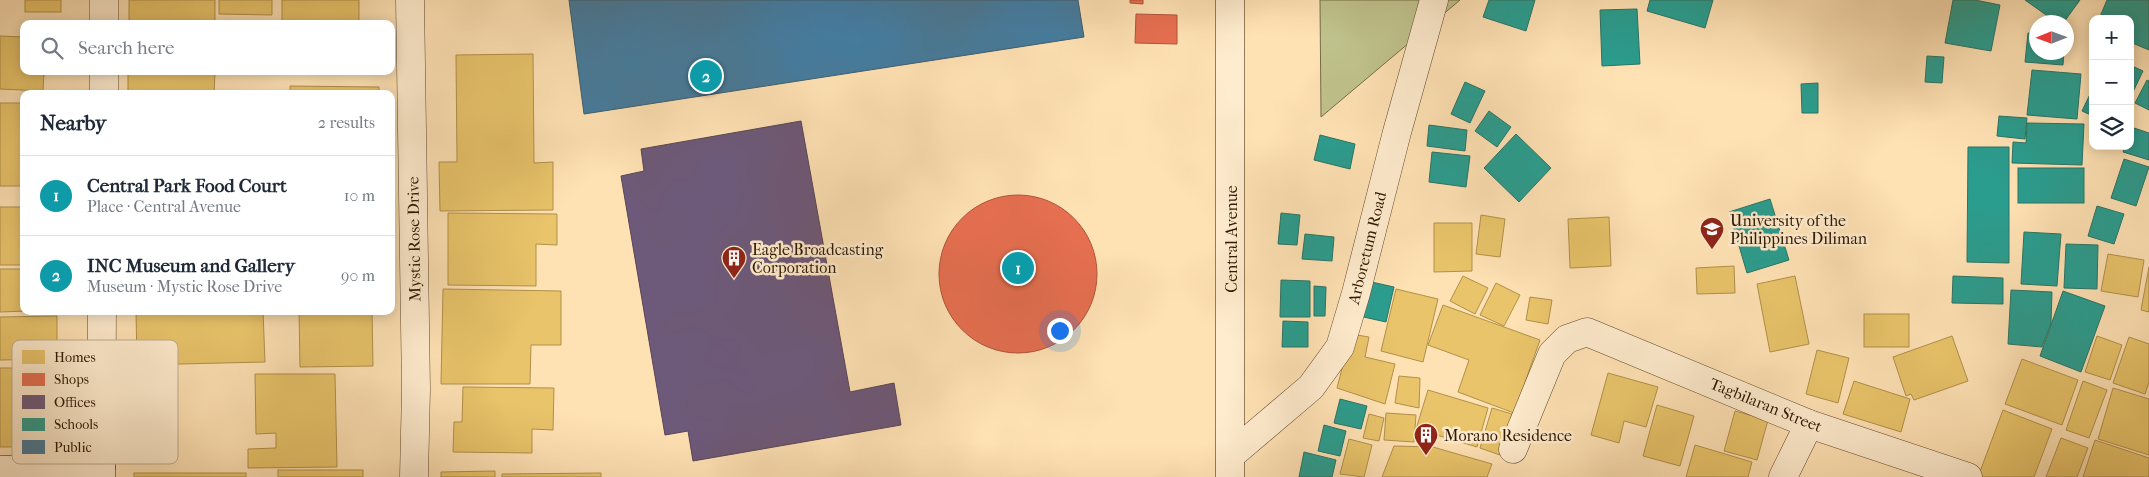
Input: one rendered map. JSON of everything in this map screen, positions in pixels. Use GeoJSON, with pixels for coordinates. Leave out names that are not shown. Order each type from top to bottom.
{"type":"FeatureCollection","features":[{"type":"Feature","properties":{"kind":"street"},"geometry":{"type":"LineString","coordinates":[[104,0],[104,20]]}},
{"type":"Feature","properties":{"kind":"street","name":"Mystic Rose Drive"},"geometry":{"type":"LineString","coordinates":[[410,0],[416,389],[414,477]]}},
{"type":"Feature","properties":{"kind":"street","name":"Central Avenue"},"geometry":{"type":"LineString","coordinates":[[1230,0],[1230,466]]}},
{"type":"Feature","properties":{"kind":"street","name":"Arboretum Road"},"geometry":{"type":"LineString","coordinates":[[1230,466],[1311,387],[1340,347],[1356,293],[1394,141],[1434,0]]}},
{"type":"Feature","properties":{"kind":"street"},"geometry":{"type":"LineString","coordinates":[[104,75],[104,90]]}},
{"type":"Feature","properties":{"kind":"street"},"geometry":{"type":"LineString","coordinates":[[102,315],[102,340]]}},
{"type":"Feature","properties":{"kind":"street","name":"Tagbilaran Street"},"geometry":{"type":"LineString","coordinates":[[1513,449],[1552,354],[1567,339],[1587,332],[1809,424],[1968,477]]}},
{"type":"Feature","properties":{"kind":"street"},"geometry":{"type":"LineString","coordinates":[[1783,477],[1809,424]]}},
{"type":"Feature","properties":{"kind":"street"},"geometry":{"type":"LineString","coordinates":[[0,470],[101,472]]}},
{"type":"Feature","properties":{"kind":"green space"},"geometry":{"type":"Polygon","coordinates":[[[1320,0],[1460,0],[1321,117],[1320,0]]]}},
{"type":"Feature","properties":{"kind":"building: Homes"},"geometry":{"type":"Polygon","coordinates":[[[25,0],[61,0],[61,12],[25,12],[25,0]]]}},
{"type":"Feature","properties":{"kind":"building: Homes"},"geometry":{"type":"Polygon","coordinates":[[[129,0],[215,0],[215,20],[129,20],[129,0]]]}},
{"type":"Feature","properties":{"kind":"building: Homes"},"geometry":{"type":"Polygon","coordinates":[[[219,0],[272,0],[272,15],[219,14],[219,0]]]}},
{"type":"Feature","properties":{"kind":"building: Homes"},"geometry":{"type":"Polygon","coordinates":[[[282,0],[359,0],[359,20],[282,20],[282,0]]]}},
{"type":"Feature","properties":{"kind":"building: Homes"},"geometry":{"type":"Polygon","coordinates":[[[0,36],[20,37],[20,75],[44,75],[43,90],[0,89],[0,36]]]}},
{"type":"Feature","properties":{"kind":"building: Homes"},"geometry":{"type":"Polygon","coordinates":[[[533,54],[534,163],[553,162],[553,210],[440,211],[439,162],[457,162],[456,55],[533,54]]]}},
{"type":"Feature","properties":{"kind":"building: Homes"},"geometry":{"type":"Polygon","coordinates":[[[128,75],[215,75],[214,90],[128,90],[128,75]]]}},
{"type":"Feature","properties":{"kind":"building: Homes"},"geometry":{"type":"Polygon","coordinates":[[[290,86],[379,87],[379,90],[290,90],[290,86]]]}},
{"type":"Feature","properties":{"kind":"building: Homes"},"geometry":{"type":"Polygon","coordinates":[[[0,103],[20,103],[20,186],[0,186],[0,103]]]}},
{"type":"Feature","properties":{"kind":"building: Homes"},"geometry":{"type":"Polygon","coordinates":[[[0,207],[20,207],[20,265],[0,265],[0,207]]]}},
{"type":"Feature","properties":{"kind":"building: Homes"},"geometry":{"type":"Polygon","coordinates":[[[448,213],[557,214],[557,245],[536,244],[536,286],[448,285],[448,213]]]}},
{"type":"Feature","properties":{"kind":"building: Homes"},"geometry":{"type":"Polygon","coordinates":[[[1481,215],[1505,219],[1500,257],[1476,254],[1481,215]]]}},
{"type":"Feature","properties":{"kind":"building: Homes"},"geometry":{"type":"Polygon","coordinates":[[[1609,217],[1611,266],[1570,268],[1568,219],[1609,217]]]}},
{"type":"Feature","properties":{"kind":"building: Homes"},"geometry":{"type":"Polygon","coordinates":[[[1434,223],[1472,223],[1472,271],[1434,272],[1434,223]]]}},
{"type":"Feature","properties":{"kind":"building: Homes"},"geometry":{"type":"Polygon","coordinates":[[[2108,254],[2144,260],[2138,297],[2101,291],[2108,254]]]}},
{"type":"Feature","properties":{"kind":"building: Homes"},"geometry":{"type":"Polygon","coordinates":[[[1734,266],[1735,293],[1697,294],[1696,268],[1734,266]]]}},
{"type":"Feature","properties":{"kind":"building: Homes"},"geometry":{"type":"Polygon","coordinates":[[[2149,267],[2149,312],[2141,310],[2149,267]]]}},
{"type":"Feature","properties":{"kind":"building: Homes"},"geometry":{"type":"Polygon","coordinates":[[[0,269],[20,269],[20,311],[0,312],[0,269]]]}},
{"type":"Feature","properties":{"kind":"building: Homes"},"geometry":{"type":"Polygon","coordinates":[[[1463,276],[1488,288],[1475,314],[1450,301],[1463,276]]]}},
{"type":"Feature","properties":{"kind":"building: Homes"},"geometry":{"type":"Polygon","coordinates":[[[1795,276],[1809,344],[1770,352],[1757,284],[1795,276]]]}},
{"type":"Feature","properties":{"kind":"building: Homes"},"geometry":{"type":"Polygon","coordinates":[[[1496,283],[1520,295],[1504,326],[1480,315],[1496,283]]]}},
{"type":"Feature","properties":{"kind":"building: Homes"},"geometry":{"type":"Polygon","coordinates":[[[443,289],[561,291],[561,345],[531,345],[530,384],[441,384],[443,289]]]}},
{"type":"Feature","properties":{"kind":"building: Homes"},"geometry":{"type":"Polygon","coordinates":[[[1396,289],[1438,299],[1423,362],[1381,351],[1396,289]]]}},
{"type":"Feature","properties":{"kind":"building: Homes"},"geometry":{"type":"Polygon","coordinates":[[[1530,297],[1552,300],[1548,324],[1526,320],[1530,297]]]}},
{"type":"Feature","properties":{"kind":"building: Homes"},"geometry":{"type":"Polygon","coordinates":[[[1443,305],[1540,340],[1514,413],[1458,392],[1469,360],[1428,345],[1443,305]]]}},
{"type":"Feature","properties":{"kind":"building: Homes"},"geometry":{"type":"Polygon","coordinates":[[[1864,314],[1909,314],[1909,347],[1864,347],[1864,314]]]}},
{"type":"Feature","properties":{"kind":"building: Homes"},"geometry":{"type":"Polygon","coordinates":[[[136,315],[263,315],[265,362],[178,364],[178,340],[137,340],[136,315]]]}},
{"type":"Feature","properties":{"kind":"building: Homes"},"geometry":{"type":"Polygon","coordinates":[[[299,315],[372,315],[373,366],[300,367],[299,315]]]}},
{"type":"Feature","properties":{"kind":"building: Homes"},"geometry":{"type":"Polygon","coordinates":[[[57,316],[57,340],[12,340],[12,360],[0,360],[0,317],[57,316]]]}},
{"type":"Feature","properties":{"kind":"building: Homes"},"geometry":{"type":"Polygon","coordinates":[[[1351,334],[1369,337],[1365,357],[1395,364],[1385,404],[1337,388],[1351,334]]]}},
{"type":"Feature","properties":{"kind":"building: Homes"},"geometry":{"type":"Polygon","coordinates":[[[1952,336],[1968,381],[1914,400],[1911,394],[1906,396],[1893,357],[1952,336]]]}},
{"type":"Feature","properties":{"kind":"building: Homes"},"geometry":{"type":"Polygon","coordinates":[[[2097,336],[2122,345],[2110,380],[2085,372],[2097,336]]]}},
{"type":"Feature","properties":{"kind":"building: Homes"},"geometry":{"type":"Polygon","coordinates":[[[2129,337],[2149,344],[2149,382],[2145,394],[2113,383],[2129,337]]]}},
{"type":"Feature","properties":{"kind":"building: Homes"},"geometry":{"type":"Polygon","coordinates":[[[1817,350],[1849,358],[1838,403],[1806,394],[1817,350]]]}},
{"type":"Feature","properties":{"kind":"building: Homes"},"geometry":{"type":"Polygon","coordinates":[[[2022,359],[2078,380],[2062,425],[2005,404],[2022,359]]]}},
{"type":"Feature","properties":{"kind":"building: Homes"},"geometry":{"type":"Polygon","coordinates":[[[0,368],[12,368],[12,447],[0,447],[0,368]]]}},
{"type":"Feature","properties":{"kind":"building: Homes"},"geometry":{"type":"Polygon","coordinates":[[[1608,373],[1658,387],[1646,427],[1624,421],[1619,443],[1591,435],[1608,373]]]}},
{"type":"Feature","properties":{"kind":"building: Homes"},"geometry":{"type":"Polygon","coordinates":[[[255,374],[335,374],[337,467],[248,468],[248,449],[276,448],[276,433],[256,434],[255,374]]]}},
{"type":"Feature","properties":{"kind":"building: Homes"},"geometry":{"type":"Polygon","coordinates":[[[1399,376],[1420,378],[1419,408],[1395,403],[1399,376]]]}},
{"type":"Feature","properties":{"kind":"building: Homes"},"geometry":{"type":"Polygon","coordinates":[[[1854,381],[1910,399],[1901,432],[1843,414],[1854,381]]]}},
{"type":"Feature","properties":{"kind":"building: Homes"},"geometry":{"type":"Polygon","coordinates":[[[2083,381],[2107,390],[2089,438],[2066,430],[2083,381]]]}},
{"type":"Feature","properties":{"kind":"building: Homes"},"geometry":{"type":"Polygon","coordinates":[[[463,387],[554,388],[553,430],[532,429],[532,453],[453,452],[454,422],[462,422],[463,387]]]}},
{"type":"Feature","properties":{"kind":"building: Homes"},"geometry":{"type":"Polygon","coordinates":[[[2113,388],[2149,399],[2149,455],[2098,439],[2113,388]]]}},
{"type":"Feature","properties":{"kind":"building: Homes"},"geometry":{"type":"Polygon","coordinates":[[[1428,390],[1488,408],[1477,447],[1416,429],[1428,390]]]}},
{"type":"Feature","properties":{"kind":"building: Homes"},"geometry":{"type":"Polygon","coordinates":[[[1657,405],[1694,416],[1680,466],[1643,456],[1657,405]]]}},
{"type":"Feature","properties":{"kind":"building: Homes"},"geometry":{"type":"Polygon","coordinates":[[[1492,408],[1512,414],[1500,455],[1480,448],[1492,408]]]}},
{"type":"Feature","properties":{"kind":"building: Homes"},"geometry":{"type":"Polygon","coordinates":[[[2003,410],[2052,429],[2034,477],[1978,477],[2003,410]]]}},
{"type":"Feature","properties":{"kind":"building: Homes"},"geometry":{"type":"Polygon","coordinates":[[[1735,411],[1768,420],[1757,460],[1724,451],[1735,411]]]}},
{"type":"Feature","properties":{"kind":"building: Homes"},"geometry":{"type":"Polygon","coordinates":[[[1386,413],[1416,415],[1414,442],[1384,440],[1386,413]]]}},
{"type":"Feature","properties":{"kind":"building: Homes"},"geometry":{"type":"Polygon","coordinates":[[[1369,414],[1384,418],[1379,441],[1363,438],[1369,414]]]}},
{"type":"Feature","properties":{"kind":"building: Homes"},"geometry":{"type":"Polygon","coordinates":[[[2061,438],[2088,448],[2077,477],[2046,477],[2061,438]]]}},
{"type":"Feature","properties":{"kind":"building: Homes"},"geometry":{"type":"Polygon","coordinates":[[[1349,439],[1372,445],[1364,477],[1340,474],[1349,439]]]}},
{"type":"Feature","properties":{"kind":"building: Homes"},"geometry":{"type":"Polygon","coordinates":[[[2095,440],[2149,458],[2149,477],[2083,477],[2095,440]]]}},
{"type":"Feature","properties":{"kind":"building: Homes"},"geometry":{"type":"Polygon","coordinates":[[[1695,445],[1752,462],[1748,477],[1686,477],[1695,445]]]}},
{"type":"Feature","properties":{"kind":"building: Homes","name":"Morano Residence"},"geometry":{"type":"Polygon","coordinates":[[[1394,446],[1433,447],[1492,464],[1487,477],[1382,477],[1394,446]]]}},
{"type":"Feature","properties":{"kind":"building: Homes"},"geometry":{"type":"Polygon","coordinates":[[[278,470],[363,470],[363,477],[278,477],[278,470]]]}},
{"type":"Feature","properties":{"kind":"building: Homes"},"geometry":{"type":"Polygon","coordinates":[[[495,471],[495,477],[441,477],[441,472],[495,471]]]}},
{"type":"Feature","properties":{"kind":"building: Homes"},"geometry":{"type":"Polygon","coordinates":[[[134,473],[246,473],[246,477],[134,477],[134,473]]]}},
{"type":"Feature","properties":{"kind":"building: Homes"},"geometry":{"type":"Polygon","coordinates":[[[601,473],[601,477],[502,477],[502,474],[601,473]]]}},
{"type":"Feature","properties":{"kind":"building: Shops"},"geometry":{"type":"Polygon","coordinates":[[[1130,0],[1143,0],[1143,4],[1130,3],[1130,0]]]}},
{"type":"Feature","properties":{"kind":"building: Shops"},"geometry":{"type":"Polygon","coordinates":[[[1136,14],[1177,15],[1177,44],[1135,43],[1136,14]]]}},
{"type":"Feature","properties":{"kind":"building: Shops"},"geometry":{"type":"Polygon","coordinates":[[[1018,195],[1048,201],[1074,218],[1091,244],[1097,274],[1091,304],[1074,330],[1048,347],[1018,353],[988,347],[962,330],[945,304],[939,274],[945,244],[962,218],[988,201],[1018,195]]]}},
{"type":"Feature","properties":{"kind":"building: Offices","name":"Eagle Broadcasting Corporation"},"geometry":{"type":"Polygon","coordinates":[[[801,121],[850,392],[894,383],[901,425],[693,461],[688,431],[665,435],[621,176],[644,171],[641,149],[801,121]]]}},
{"type":"Feature","properties":{"kind":"building: Schools"},"geometry":{"type":"Polygon","coordinates":[[[1489,0],[1535,0],[1526,31],[1483,17],[1489,0]]]}},
{"type":"Feature","properties":{"kind":"building: Schools"},"geometry":{"type":"Polygon","coordinates":[[[1650,0],[1713,0],[1705,28],[1647,11],[1650,0]]]}},
{"type":"Feature","properties":{"kind":"building: Schools"},"geometry":{"type":"Polygon","coordinates":[[[1953,0],[1975,0],[2000,5],[1991,51],[1945,43],[1953,0]]]}},
{"type":"Feature","properties":{"kind":"building: Schools"},"geometry":{"type":"Polygon","coordinates":[[[2025,0],[2080,0],[2069,15],[2046,15],[2025,0]]]}},
{"type":"Feature","properties":{"kind":"building: Schools"},"geometry":{"type":"Polygon","coordinates":[[[2107,0],[2149,0],[2149,50],[2134,44],[2134,15],[2101,15],[2107,0]]]}},
{"type":"Feature","properties":{"kind":"building: Schools"},"geometry":{"type":"Polygon","coordinates":[[[1637,9],[1640,64],[1602,66],[1600,10],[1637,9]]]}},
{"type":"Feature","properties":{"kind":"building: Schools"},"geometry":{"type":"Polygon","coordinates":[[[2028,33],[2029,60],[2063,60],[2063,65],[2025,62],[2028,33]]]}},
{"type":"Feature","properties":{"kind":"building: Schools"},"geometry":{"type":"Polygon","coordinates":[[[1927,56],[1944,57],[1942,83],[1925,82],[1927,56]]]}},
{"type":"Feature","properties":{"kind":"building: Schools"},"geometry":{"type":"Polygon","coordinates":[[[2134,67],[2143,71],[2134,90],[2134,67]]]}},
{"type":"Feature","properties":{"kind":"building: Schools"},"geometry":{"type":"Polygon","coordinates":[[[2032,70],[2081,74],[2077,119],[2027,115],[2032,70]]]}},
{"type":"Feature","properties":{"kind":"building: Schools"},"geometry":{"type":"Polygon","coordinates":[[[2147,80],[2149,81],[2149,110],[2135,103],[2147,80]]]}},
{"type":"Feature","properties":{"kind":"building: Schools"},"geometry":{"type":"Polygon","coordinates":[[[1465,82],[1485,91],[1470,123],[1451,114],[1465,82]]]}},
{"type":"Feature","properties":{"kind":"building: Schools"},"geometry":{"type":"Polygon","coordinates":[[[1818,83],[1818,113],[1802,113],[1801,84],[1818,83]]]}},
{"type":"Feature","properties":{"kind":"building: Schools"},"geometry":{"type":"Polygon","coordinates":[[[2089,96],[2089,114],[2082,111],[2089,96]]]}},
{"type":"Feature","properties":{"kind":"building: Schools"},"geometry":{"type":"Polygon","coordinates":[[[1489,111],[1511,127],[1497,147],[1475,131],[1489,111]]]}},
{"type":"Feature","properties":{"kind":"building: Schools"},"geometry":{"type":"Polygon","coordinates":[[[1999,116],[2027,118],[2025,139],[1997,136],[1999,116]]]}},
{"type":"Feature","properties":{"kind":"building: Schools"},"geometry":{"type":"Polygon","coordinates":[[[2027,123],[2084,124],[2082,165],[2012,163],[2013,142],[2026,143],[2027,123]]]}},
{"type":"Feature","properties":{"kind":"building: Schools"},"geometry":{"type":"Polygon","coordinates":[[[1429,125],[1467,130],[1465,151],[1427,146],[1429,125]]]}},
{"type":"Feature","properties":{"kind":"building: Schools"},"geometry":{"type":"Polygon","coordinates":[[[2134,128],[2149,133],[2149,160],[2123,152],[2124,150],[2134,150],[2134,128]]]}},
{"type":"Feature","properties":{"kind":"building: Schools"},"geometry":{"type":"Polygon","coordinates":[[[1516,134],[1551,168],[1519,202],[1484,168],[1516,134]]]}},
{"type":"Feature","properties":{"kind":"building: Schools"},"geometry":{"type":"Polygon","coordinates":[[[1320,135],[1355,144],[1350,169],[1314,160],[1320,135]]]}},
{"type":"Feature","properties":{"kind":"building: Schools"},"geometry":{"type":"Polygon","coordinates":[[[1968,147],[2009,147],[2009,263],[1967,262],[1968,147]]]}},
{"type":"Feature","properties":{"kind":"building: Schools"},"geometry":{"type":"Polygon","coordinates":[[[1432,152],[1470,156],[1466,187],[1429,182],[1432,152]]]}},
{"type":"Feature","properties":{"kind":"building: Schools"},"geometry":{"type":"Polygon","coordinates":[[[2124,159],[2149,167],[2136,206],[2111,198],[2124,159]]]}},
{"type":"Feature","properties":{"kind":"building: Schools"},"geometry":{"type":"Polygon","coordinates":[[[2018,168],[2084,168],[2084,203],[2018,203],[2018,168]]]}},
{"type":"Feature","properties":{"kind":"building: Schools"},"geometry":{"type":"Polygon","coordinates":[[[1770,199],[1789,260],[1747,273],[1729,212],[1770,199]]]}},
{"type":"Feature","properties":{"kind":"building: Schools"},"geometry":{"type":"Polygon","coordinates":[[[2097,206],[2124,214],[2114,244],[2088,236],[2097,206]]]}},
{"type":"Feature","properties":{"kind":"building: Schools"},"geometry":{"type":"Polygon","coordinates":[[[1281,213],[1300,215],[1297,245],[1278,244],[1281,213]]]}},
{"type":"Feature","properties":{"kind":"building: Schools"},"geometry":{"type":"Polygon","coordinates":[[[2024,232],[2061,234],[2057,286],[2021,284],[2024,232]]]}},
{"type":"Feature","properties":{"kind":"building: Schools"},"geometry":{"type":"Polygon","coordinates":[[[1305,234],[1334,237],[1332,261],[1302,259],[1305,234]]]}},
{"type":"Feature","properties":{"kind":"building: Schools"},"geometry":{"type":"Polygon","coordinates":[[[2066,244],[2098,245],[2097,289],[2064,288],[2066,244]]]}},
{"type":"Feature","properties":{"kind":"building: Schools"},"geometry":{"type":"Polygon","coordinates":[[[1953,276],[2003,278],[2003,304],[1952,303],[1953,276]]]}},
{"type":"Feature","properties":{"kind":"building: Schools"},"geometry":{"type":"Polygon","coordinates":[[[1281,280],[1310,281],[1310,317],[1280,317],[1281,280]]]}},
{"type":"Feature","properties":{"kind":"building: Schools"},"geometry":{"type":"Polygon","coordinates":[[[1367,281],[1394,287],[1386,322],[1359,316],[1367,281]]]}},
{"type":"Feature","properties":{"kind":"building: Schools"},"geometry":{"type":"Polygon","coordinates":[[[1314,286],[1326,287],[1325,316],[1314,316],[1314,286]]]}},
{"type":"Feature","properties":{"kind":"building: Schools"},"geometry":{"type":"Polygon","coordinates":[[[2011,290],[2052,292],[2051,323],[2042,347],[2008,344],[2011,290]]]}},
{"type":"Feature","properties":{"kind":"building: Schools"},"geometry":{"type":"Polygon","coordinates":[[[2063,291],[2105,306],[2081,372],[2040,356],[2063,291]]]}},
{"type":"Feature","properties":{"kind":"building: Schools"},"geometry":{"type":"Polygon","coordinates":[[[1283,321],[1308,322],[1308,347],[1282,347],[1283,321]]]}},
{"type":"Feature","properties":{"kind":"building: Schools"},"geometry":{"type":"Polygon","coordinates":[[[1340,399],[1367,406],[1361,429],[1334,423],[1340,399]]]}},
{"type":"Feature","properties":{"kind":"building: Schools"},"geometry":{"type":"Polygon","coordinates":[[[1324,425],[1346,431],[1340,456],[1318,451],[1324,425]]]}},
{"type":"Feature","properties":{"kind":"building: Schools"},"geometry":{"type":"Polygon","coordinates":[[[1304,452],[1336,460],[1332,477],[1299,477],[1304,452]]]}},
{"type":"Feature","properties":{"kind":"building: Public"},"geometry":{"type":"Polygon","coordinates":[[[569,0],[1078,0],[1084,37],[584,114],[569,0]]]}},
{"type":"Feature","properties":{"kind":"place","name":"INC Museum and Gallery"},"geometry":{"type":"Point","coordinates":[706,76]}},
{"type":"Feature","properties":{"kind":"place","name":"University of the Philippines Diliman"},"geometry":{"type":"Point","coordinates":[1712,250]}},
{"type":"Feature","properties":{"kind":"place","name":"Central Park Food Court"},"geometry":{"type":"Point","coordinates":[1018,268]}},
{"type":"Feature","properties":{"kind":"place","name":"Eagle Broadcasting Corporation"},"geometry":{"type":"Point","coordinates":[734,279]}},
{"type":"Feature","properties":{"kind":"place","name":"Morano Residence"},"geometry":{"type":"Point","coordinates":[1426,456]}}]}
